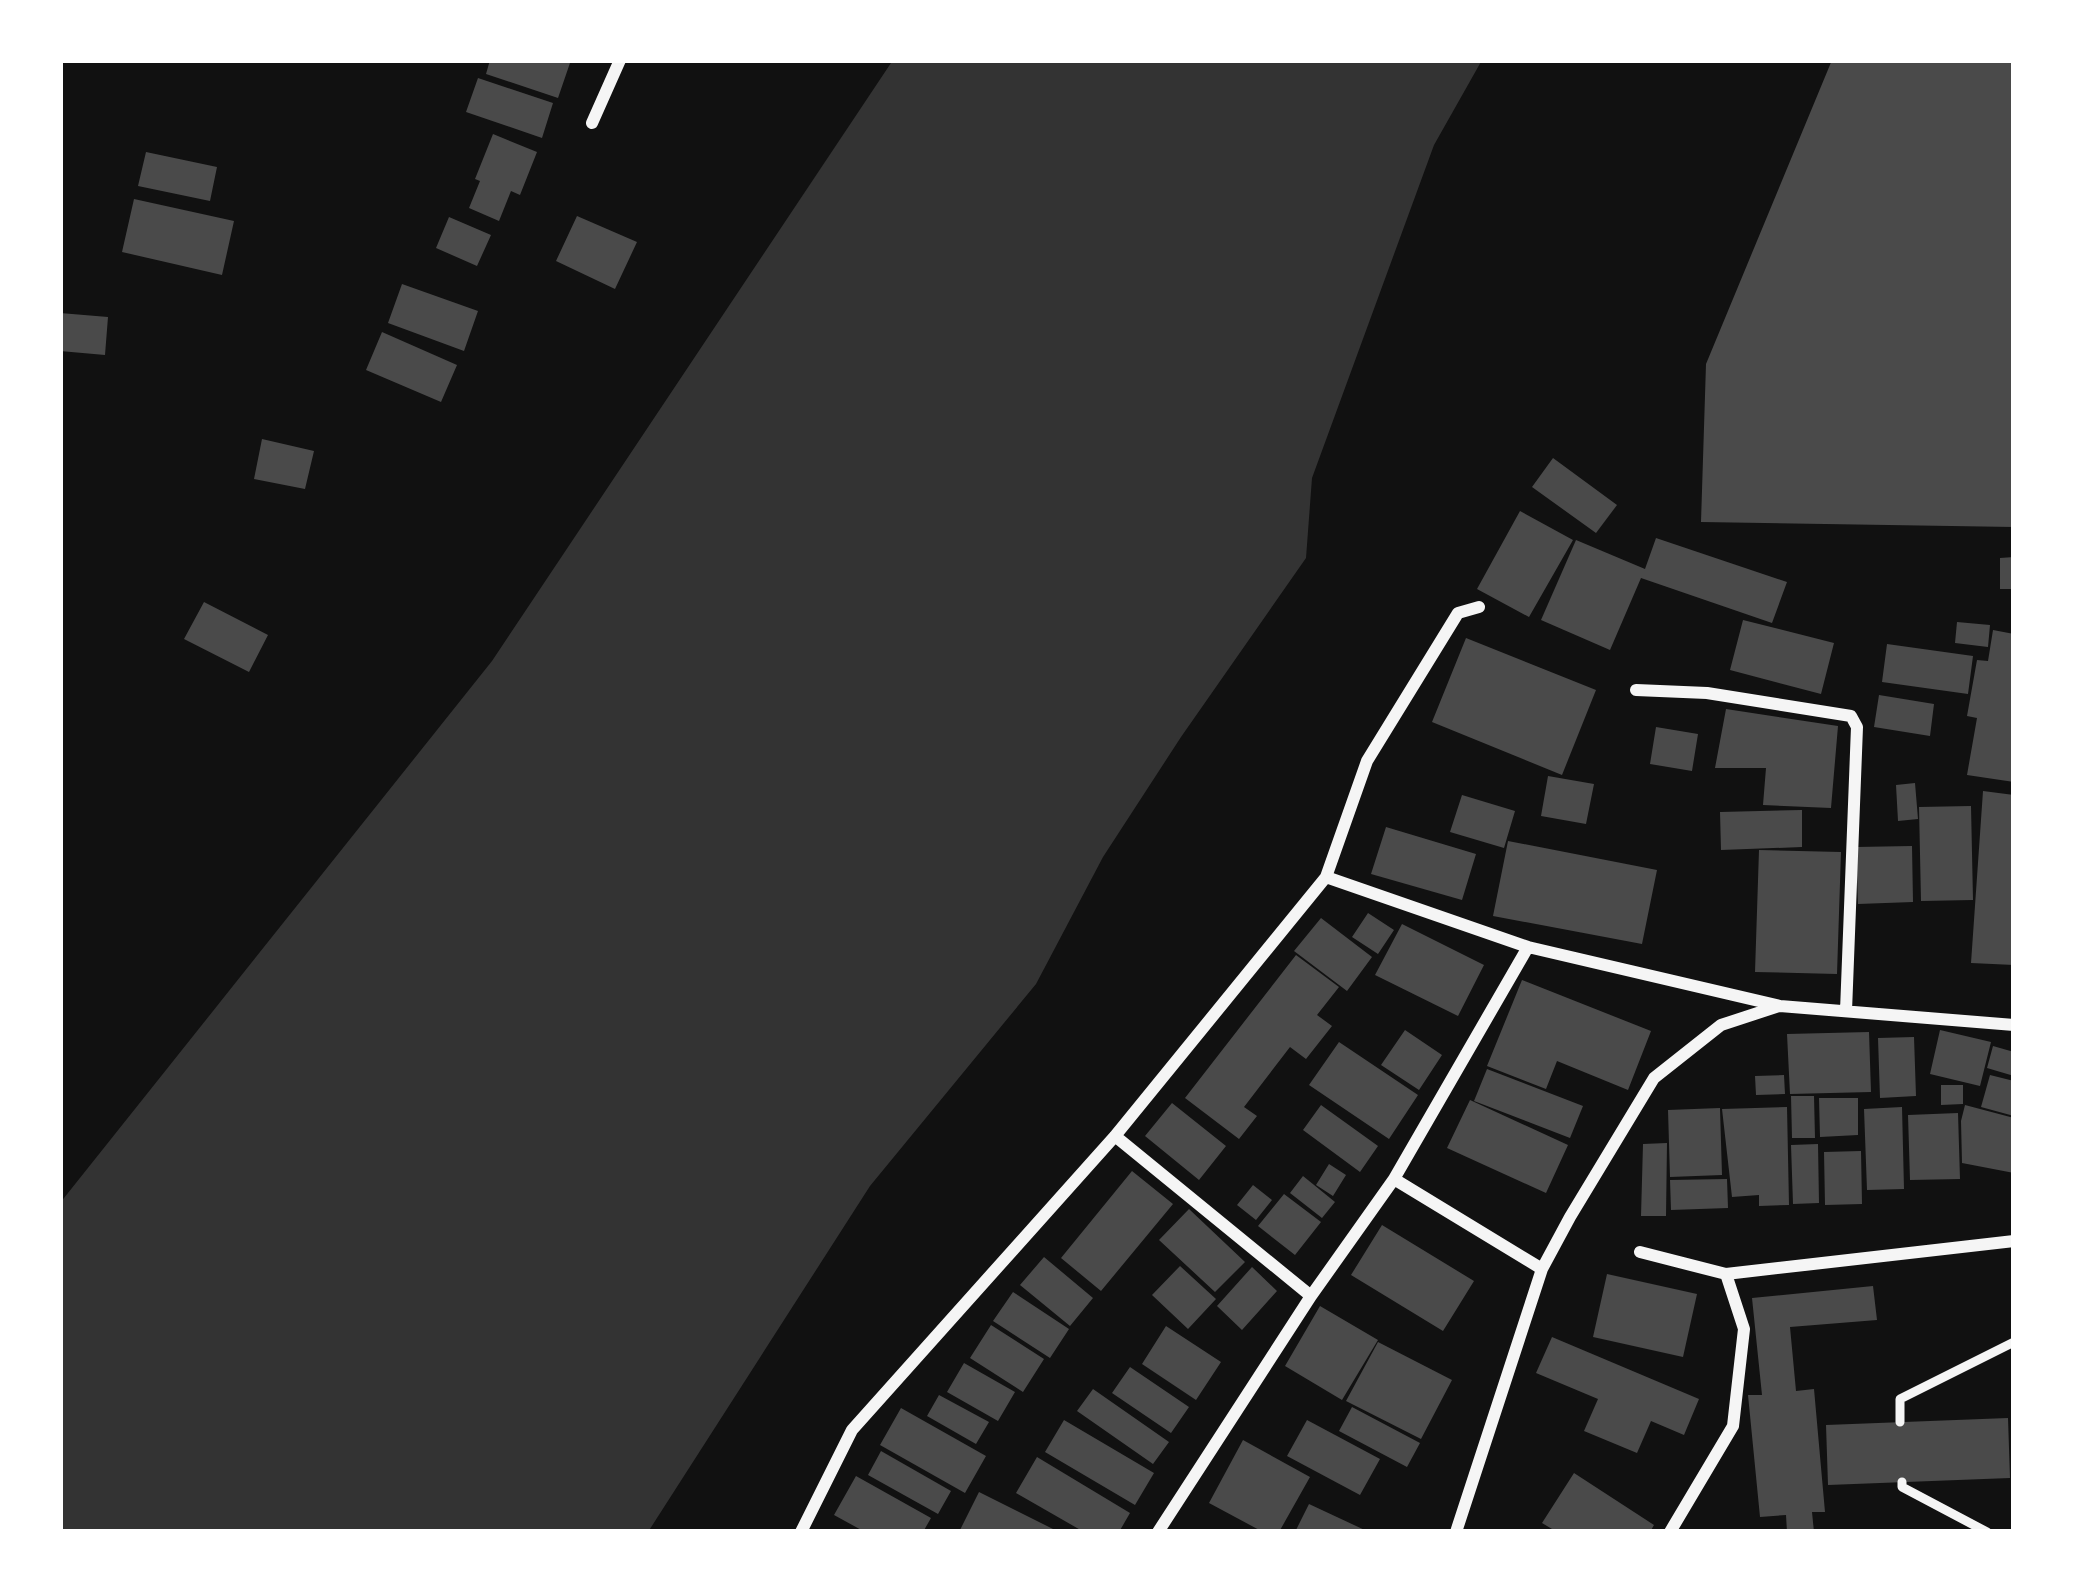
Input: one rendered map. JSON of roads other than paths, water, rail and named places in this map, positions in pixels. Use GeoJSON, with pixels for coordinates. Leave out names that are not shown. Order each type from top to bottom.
{"type":"FeatureCollection","features":[{"type":"Feature","properties":{"kind":"street"},"geometry":{"type":"LineString","coordinates":[[592,123],[620,60]]}},
{"type":"Feature","properties":{"kind":"street"},"geometry":{"type":"LineString","coordinates":[[801,1532],[852,1430],[1115,1136],[1326,877],[1367,761],[1458,613],[1479,607]]}},
{"type":"Feature","properties":{"kind":"street"},"geometry":{"type":"LineString","coordinates":[[1636,690],[1707,693],[1851,716],[1857,727],[1846,1011]]}},
{"type":"Feature","properties":{"kind":"street"},"geometry":{"type":"LineString","coordinates":[[1326,877],[1528,947],[1780,1006],[2014,1025]]}},
{"type":"Feature","properties":{"kind":"street"},"geometry":{"type":"LineString","coordinates":[[1158,1532],[1311,1296],[1394,1179],[1528,947]]}},
{"type":"Feature","properties":{"kind":"street"},"geometry":{"type":"LineString","coordinates":[[1456,1532],[1543,1269],[1654,1078],[1720,1025],[1780,1006]]}},
{"type":"Feature","properties":{"kind":"street"},"geometry":{"type":"LineString","coordinates":[[1115,1136],[1311,1296]]}},
{"type":"Feature","properties":{"kind":"street"},"geometry":{"type":"LineString","coordinates":[[1394,1179],[1543,1269]]}},
{"type":"Feature","properties":{"kind":"street"},"geometry":{"type":"LineString","coordinates":[[1640,1252],[1726,1274],[2014,1241]]}},
{"type":"Feature","properties":{"kind":"street"},"geometry":{"type":"LineString","coordinates":[[1670,1532],[1733,1426],[1744,1329],[1726,1274]]}},
{"type":"Feature","properties":{"kind":"lane"},"geometry":{"type":"LineString","coordinates":[[1900,1422],[1900,1399],[2014,1342]]}},
{"type":"Feature","properties":{"kind":"lane"},"geometry":{"type":"LineString","coordinates":[[1902,1482],[1902,1487],[1987,1532]]}}]}
